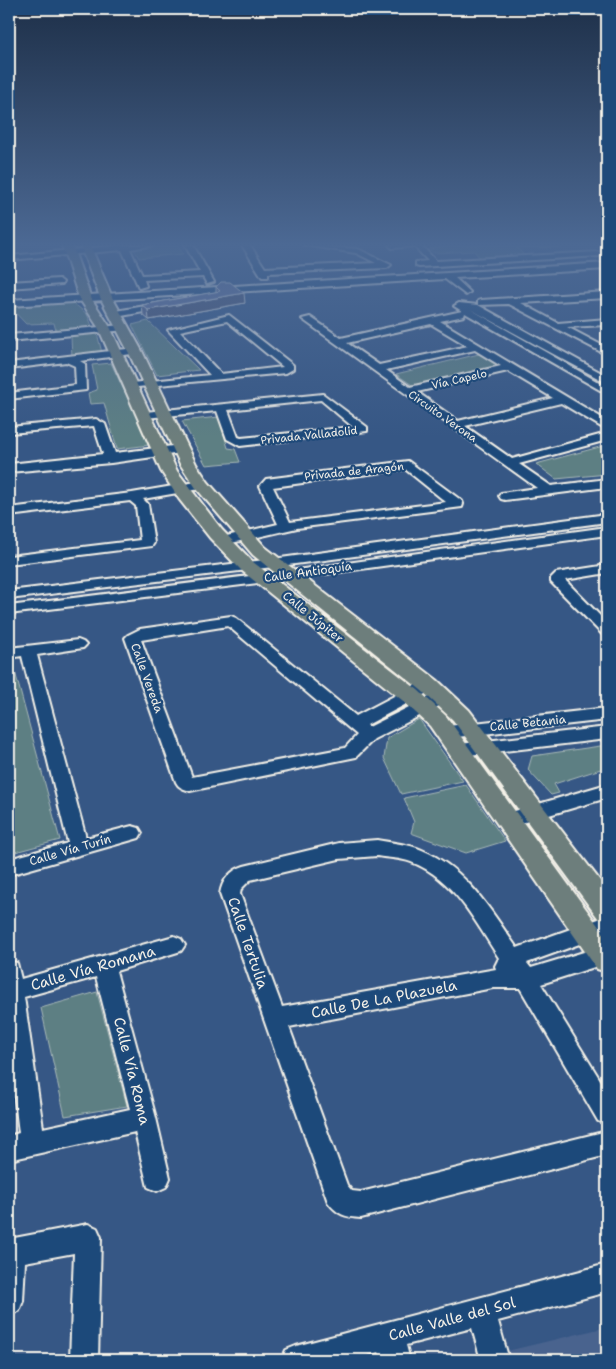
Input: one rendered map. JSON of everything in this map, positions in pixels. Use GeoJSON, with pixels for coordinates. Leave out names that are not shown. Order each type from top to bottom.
{"type":"FeatureCollection","features":[{"type":"Feature","properties":{"kind":"main road","name":"Calle Júpiter"},"geometry":{"type":"LineString","coordinates":[[92,309],[105,328],[160,449],[182,492],[219,538],[268,570],[479,738],[607,910]]}},
{"type":"Feature","properties":{"kind":"main road","name":"Calle Júpiter"},"geometry":{"type":"LineString","coordinates":[[115,309],[180,446],[205,488],[242,532],[268,570]]}},
{"type":"Feature","properties":{"kind":"main road","name":"Calle Júpiter"},"geometry":{"type":"LineString","coordinates":[[426,696],[454,741],[512,825],[597,929],[606,956]]}},
{"type":"Feature","properties":{"kind":"street"},"geometry":{"type":"LineString","coordinates":[[9,338],[105,328],[145,309]]}},
{"type":"Feature","properties":{"kind":"street"},"geometry":{"type":"LineString","coordinates":[[464,309],[607,391]]}},
{"type":"Feature","properties":{"kind":"street"},"geometry":{"type":"LineString","coordinates":[[478,309],[607,380]]}},
{"type":"Feature","properties":{"kind":"street"},"geometry":{"type":"LineString","coordinates":[[526,309],[606,350]]}},
{"type":"Feature","properties":{"kind":"street"},"geometry":{"type":"LineString","coordinates":[[338,342],[462,314]]}},
{"type":"Feature","properties":{"kind":"street"},"geometry":{"type":"LineString","coordinates":[[130,383],[289,368],[229,318],[172,330],[215,374]]}},
{"type":"Feature","properties":{"kind":"street","name":"Circuito Verona"},"geometry":{"type":"LineString","coordinates":[[307,319],[548,490]]}},
{"type":"Feature","properties":{"kind":"street"},"geometry":{"type":"LineString","coordinates":[[433,321],[607,426]]}},
{"type":"Feature","properties":{"kind":"street"},"geometry":{"type":"LineString","coordinates":[[559,325],[607,322]]}},
{"type":"Feature","properties":{"kind":"street"},"geometry":{"type":"LineString","coordinates":[[377,369],[477,347]]}},
{"type":"Feature","properties":{"kind":"street"},"geometry":{"type":"LineString","coordinates":[[9,366],[75,362],[136,354]]}},
{"type":"Feature","properties":{"kind":"street"},"geometry":{"type":"LineString","coordinates":[[9,396],[80,389],[82,386],[75,362]]}},
{"type":"Feature","properties":{"kind":"street","name":"Vía Capelo"},"geometry":{"type":"LineString","coordinates":[[407,391],[510,367]]}},
{"type":"Feature","properties":{"kind":"street","name":"Privada Valladolid"},"geometry":{"type":"LineString","coordinates":[[146,418],[226,408],[324,397],[363,429],[240,442],[233,439],[226,408]]}},
{"type":"Feature","properties":{"kind":"street"},"geometry":{"type":"LineString","coordinates":[[456,425],[563,399]]}},
{"type":"Feature","properties":{"kind":"street"},"geometry":{"type":"LineString","coordinates":[[9,430],[96,422],[99,424],[110,456]]}},
{"type":"Feature","properties":{"kind":"street"},"geometry":{"type":"LineString","coordinates":[[510,463],[607,436]]}},
{"type":"Feature","properties":{"kind":"street"},"geometry":{"type":"LineString","coordinates":[[9,468],[180,446]]}},
{"type":"Feature","properties":{"kind":"street","name":"Privada de Aragón"},"geometry":{"type":"LineString","coordinates":[[219,538],[288,524],[456,504],[408,465],[270,482],[266,486],[288,524]]}},
{"type":"Feature","properties":{"kind":"street"},"geometry":{"type":"LineString","coordinates":[[505,496],[607,483]]}},
{"type":"Feature","properties":{"kind":"street"},"geometry":{"type":"LineString","coordinates":[[9,512],[137,501],[205,488]]}},
{"type":"Feature","properties":{"kind":"street"},"geometry":{"type":"LineString","coordinates":[[9,560],[146,543],[137,501]]}},
{"type":"Feature","properties":{"kind":"street","name":"Calle Antioquía"},"geometry":{"type":"LineString","coordinates":[[9,610],[538,527],[607,518]]}},
{"type":"Feature","properties":{"kind":"street"},"geometry":{"type":"LineString","coordinates":[[538,527],[548,539]]}},
{"type":"Feature","properties":{"kind":"street","name":"Calle Antioquía"},"geometry":{"type":"LineString","coordinates":[[9,595],[268,570],[548,539],[607,530]]}},
{"type":"Feature","properties":{"kind":"street"},"geometry":{"type":"LineString","coordinates":[[607,568],[561,576],[558,578],[558,582],[607,631]]}},
{"type":"Feature","properties":{"kind":"street","name":"Calle Vereda"},"geometry":{"type":"LineString","coordinates":[[368,735],[356,723],[231,621],[140,634],[133,638],[186,783],[345,755],[356,749],[368,735],[426,696]]}},
{"type":"Feature","properties":{"kind":"street"},"geometry":{"type":"LineString","coordinates":[[9,653],[78,645]]}},
{"type":"Feature","properties":{"kind":"street"},"geometry":{"type":"LineString","coordinates":[[28,651],[79,848]]}},
{"type":"Feature","properties":{"kind":"street"},"geometry":{"type":"LineString","coordinates":[[356,723],[426,696]]}},
{"type":"Feature","properties":{"kind":"street","name":"Calle Betania"},"geometry":{"type":"LineString","coordinates":[[454,741],[607,714]]}},
{"type":"Feature","properties":{"kind":"street","name":"Calle Betania"},"geometry":{"type":"LineString","coordinates":[[479,738],[607,733]]}},
{"type":"Feature","properties":{"kind":"street"},"geometry":{"type":"LineString","coordinates":[[512,825],[607,791]]}},
{"type":"Feature","properties":{"kind":"street"},"geometry":{"type":"LineString","coordinates":[[537,817],[607,800]]}},
{"type":"Feature","properties":{"kind":"street","name":"Calle Vía Turín"},"geometry":{"type":"LineString","coordinates":[[9,868],[132,833]]}},
{"type":"Feature","properties":{"kind":"street","name":"Calle Tertulia"},"geometry":{"type":"LineString","coordinates":[[607,1113],[526,979],[462,887],[440,868],[416,855],[377,848],[338,850],[258,870],[236,879],[231,886],[230,894],[337,1192],[346,1204],[361,1205],[607,1143]]}},
{"type":"Feature","properties":{"kind":"street"},"geometry":{"type":"LineString","coordinates":[[493,978],[512,960],[597,929]]}},
{"type":"Feature","properties":{"kind":"street","name":"Calle Vía Romana"},"geometry":{"type":"LineString","coordinates":[[10,980],[104,965],[174,946]]}},
{"type":"Feature","properties":{"kind":"street","name":"Calle De La Plazuela"},"geometry":{"type":"LineString","coordinates":[[275,1019],[493,978],[526,979],[606,956]]}},
{"type":"Feature","properties":{"kind":"street","name":"Calle Vía Roma"},"geometry":{"type":"LineString","coordinates":[[104,965],[144,1118],[157,1178]]}},
{"type":"Feature","properties":{"kind":"street"},"geometry":{"type":"LineString","coordinates":[[10,980],[33,1142]]}},
{"type":"Feature","properties":{"kind":"street"},"geometry":{"type":"LineString","coordinates":[[9,1148],[144,1118]]}},
{"type":"Feature","properties":{"kind":"street"},"geometry":{"type":"LineString","coordinates":[[9,1301],[12,1251],[88,1237],[84,1360]]}},
{"type":"Feature","properties":{"kind":"street","name":"Calle Valle del Sol"},"geometry":{"type":"LineString","coordinates":[[296,1360],[392,1348],[481,1310],[607,1278]]}},
{"type":"Feature","properties":{"kind":"street"},"geometry":{"type":"LineString","coordinates":[[481,1310],[495,1360]]}},
{"type":"Feature","properties":{"kind":"shaded area"},"geometry":{"type":"Polygon","coordinates":[[[607,1327],[607,1360],[470,1360],[607,1327]]]}},
{"type":"Feature","properties":{"kind":"green space"},"geometry":{"type":"Polygon","coordinates":[[[12,309],[81,309],[87,314],[92,326],[56,331],[54,323],[26,324],[12,309]]]}},
{"type":"Feature","properties":{"kind":"green space"},"geometry":{"type":"Polygon","coordinates":[[[148,321],[199,370],[157,375],[132,325],[148,321]]]}},
{"type":"Feature","properties":{"kind":"green space"},"geometry":{"type":"Polygon","coordinates":[[[97,333],[102,353],[72,357],[71,336],[97,333]]]}},
{"type":"Feature","properties":{"kind":"green space"},"geometry":{"type":"Polygon","coordinates":[[[479,354],[499,365],[415,387],[396,374],[479,354]]]}},
{"type":"Feature","properties":{"kind":"green space"},"geometry":{"type":"Polygon","coordinates":[[[111,363],[150,445],[117,449],[104,403],[90,404],[88,393],[97,390],[92,365],[111,363]]]}},
{"type":"Feature","properties":{"kind":"green space"},"geometry":{"type":"Polygon","coordinates":[[[219,417],[228,448],[235,449],[240,462],[206,465],[182,421],[219,417]]]}},
{"type":"Feature","properties":{"kind":"green space"},"geometry":{"type":"Polygon","coordinates":[[[607,445],[607,474],[556,479],[536,464],[607,445]]]}},
{"type":"Feature","properties":{"kind":"green space"},"geometry":{"type":"Polygon","coordinates":[[[14,668],[60,840],[15,852],[9,822],[9,669],[14,668]]]}},
{"type":"Feature","properties":{"kind":"green space"},"geometry":{"type":"Polygon","coordinates":[[[419,719],[463,781],[401,794],[384,758],[387,738],[419,719]]]}},
{"type":"Feature","properties":{"kind":"green space"},"geometry":{"type":"Polygon","coordinates":[[[607,745],[607,767],[554,784],[559,793],[551,795],[528,770],[532,756],[607,745]]]}},
{"type":"Feature","properties":{"kind":"green space"},"geometry":{"type":"Polygon","coordinates":[[[466,785],[505,841],[466,853],[411,833],[414,822],[404,798],[466,785]]]}},
{"type":"Feature","properties":{"kind":"green space"},"geometry":{"type":"Polygon","coordinates":[[[97,992],[127,1106],[65,1116],[41,1008],[97,992]]]}}]}
